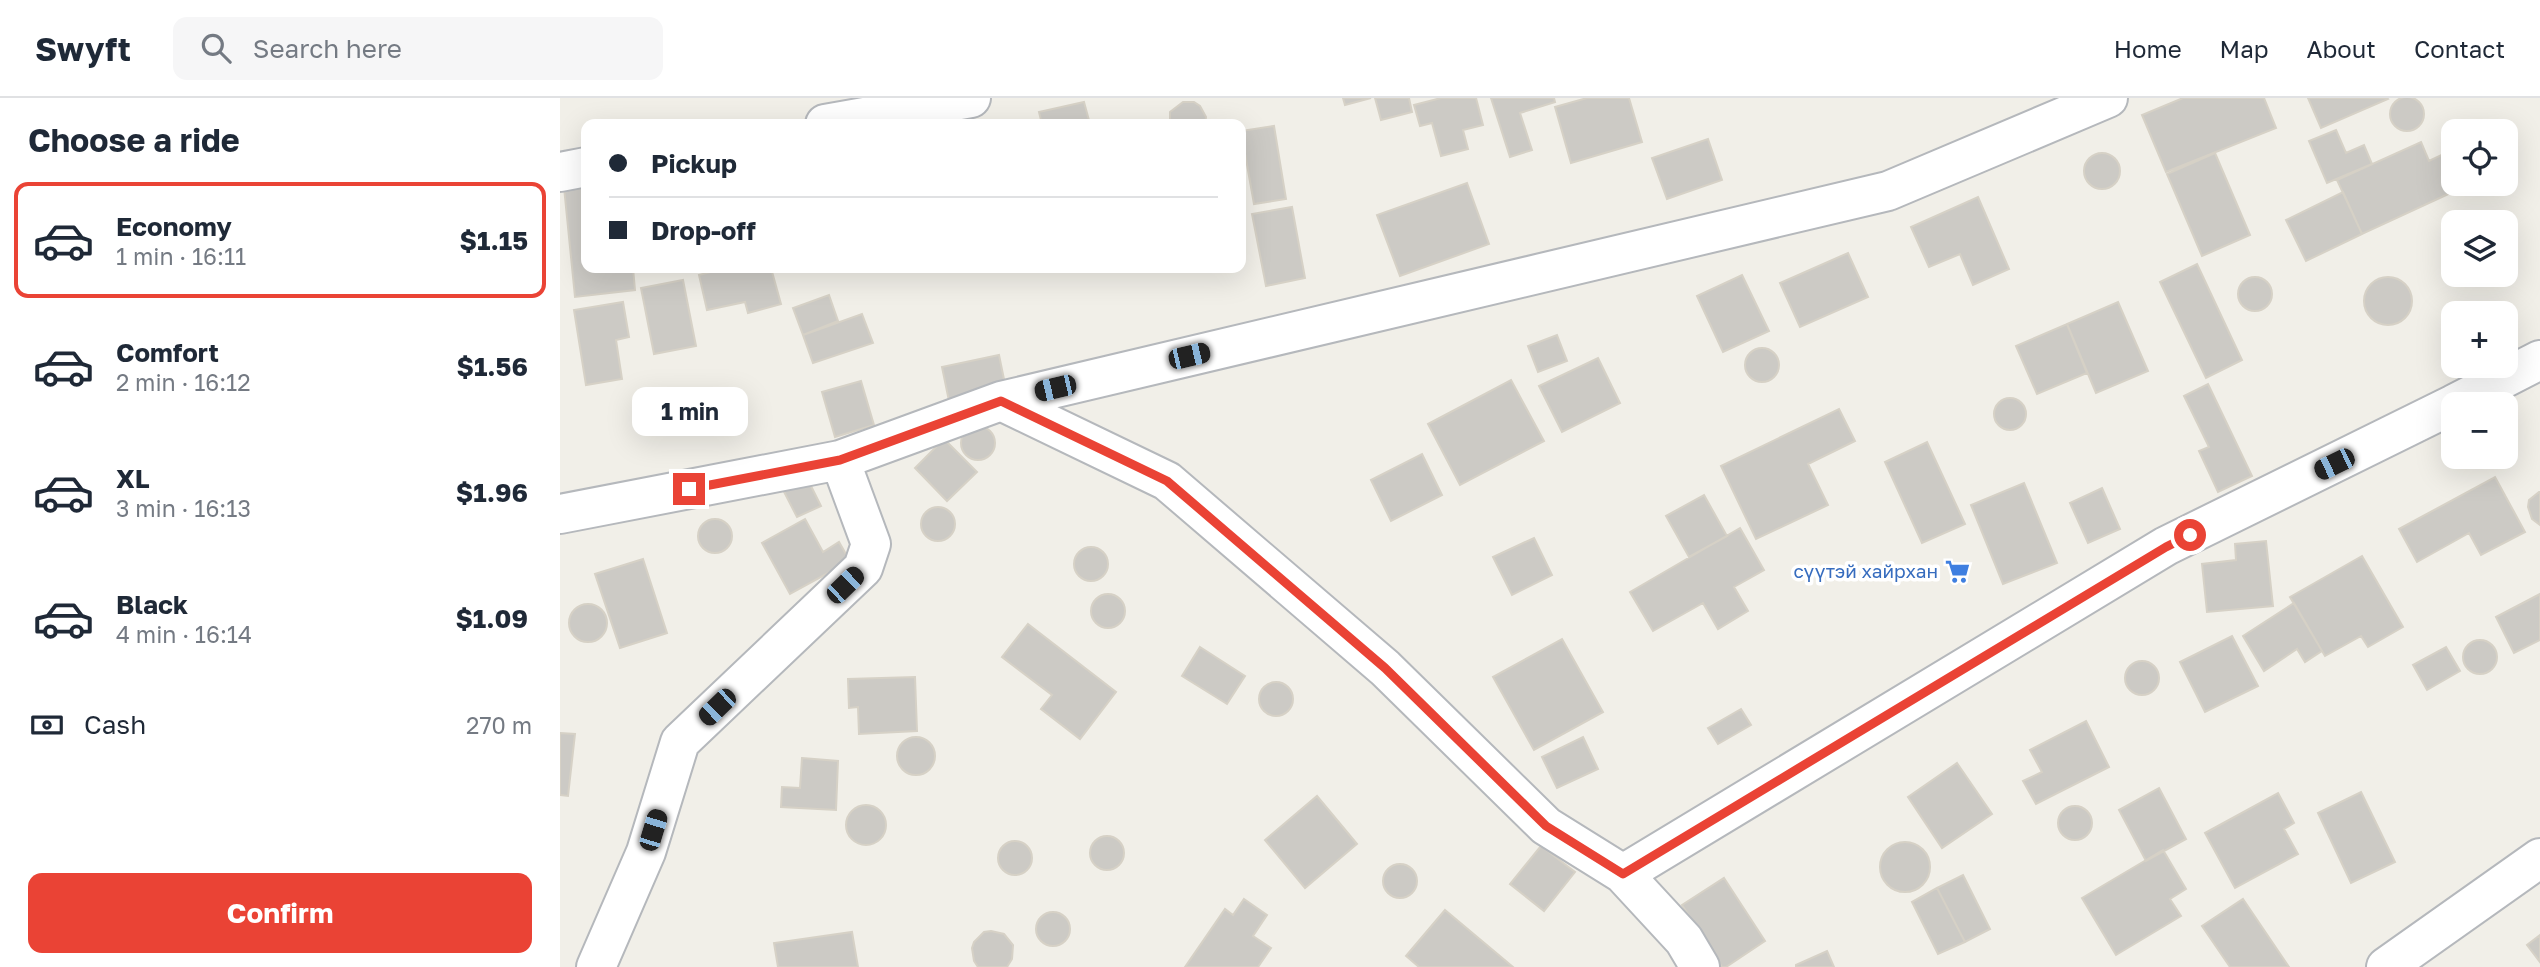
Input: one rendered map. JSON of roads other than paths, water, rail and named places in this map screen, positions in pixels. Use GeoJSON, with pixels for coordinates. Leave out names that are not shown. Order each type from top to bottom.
{"type":"FeatureCollection","features":[{"type":"Feature","properties":{"kind":"street"},"geometry":{"type":"LineString","coordinates":[[853,119],[971,98]]}},
{"type":"Feature","properties":{"kind":"street"},"geometry":{"type":"LineString","coordinates":[[560,514],[840,460],[1001,401],[1888,191],[2108,98]]}},
{"type":"Feature","properties":{"kind":"street"},"geometry":{"type":"LineString","coordinates":[[560,172],[581,168]]}},
{"type":"Feature","properties":{"kind":"street"},"geometry":{"type":"LineString","coordinates":[[2477,392],[2540,360]]}},
{"type":"Feature","properties":{"kind":"street"},"geometry":{"type":"LineString","coordinates":[[1001,401],[1167,481],[1385,668],[1546,826],[1623,874],[1686,958]]}},
{"type":"Feature","properties":{"kind":"street"},"geometry":{"type":"LineString","coordinates":[[1623,874],[2166,547],[2441,410]]}},
{"type":"Feature","properties":{"kind":"street"},"geometry":{"type":"LineString","coordinates":[[596,967],[646,852],[680,742],[863,568],[871,544],[840,460]]}},
{"type":"Feature","properties":{"kind":"street"},"geometry":{"type":"LineString","coordinates":[[2386,967],[2540,858]]}},
{"type":"Feature","properties":{"kind":"place","name":"сүүтэй хайрхан"},"geometry":{"type":"Point","coordinates":[1958,571]}}]}
